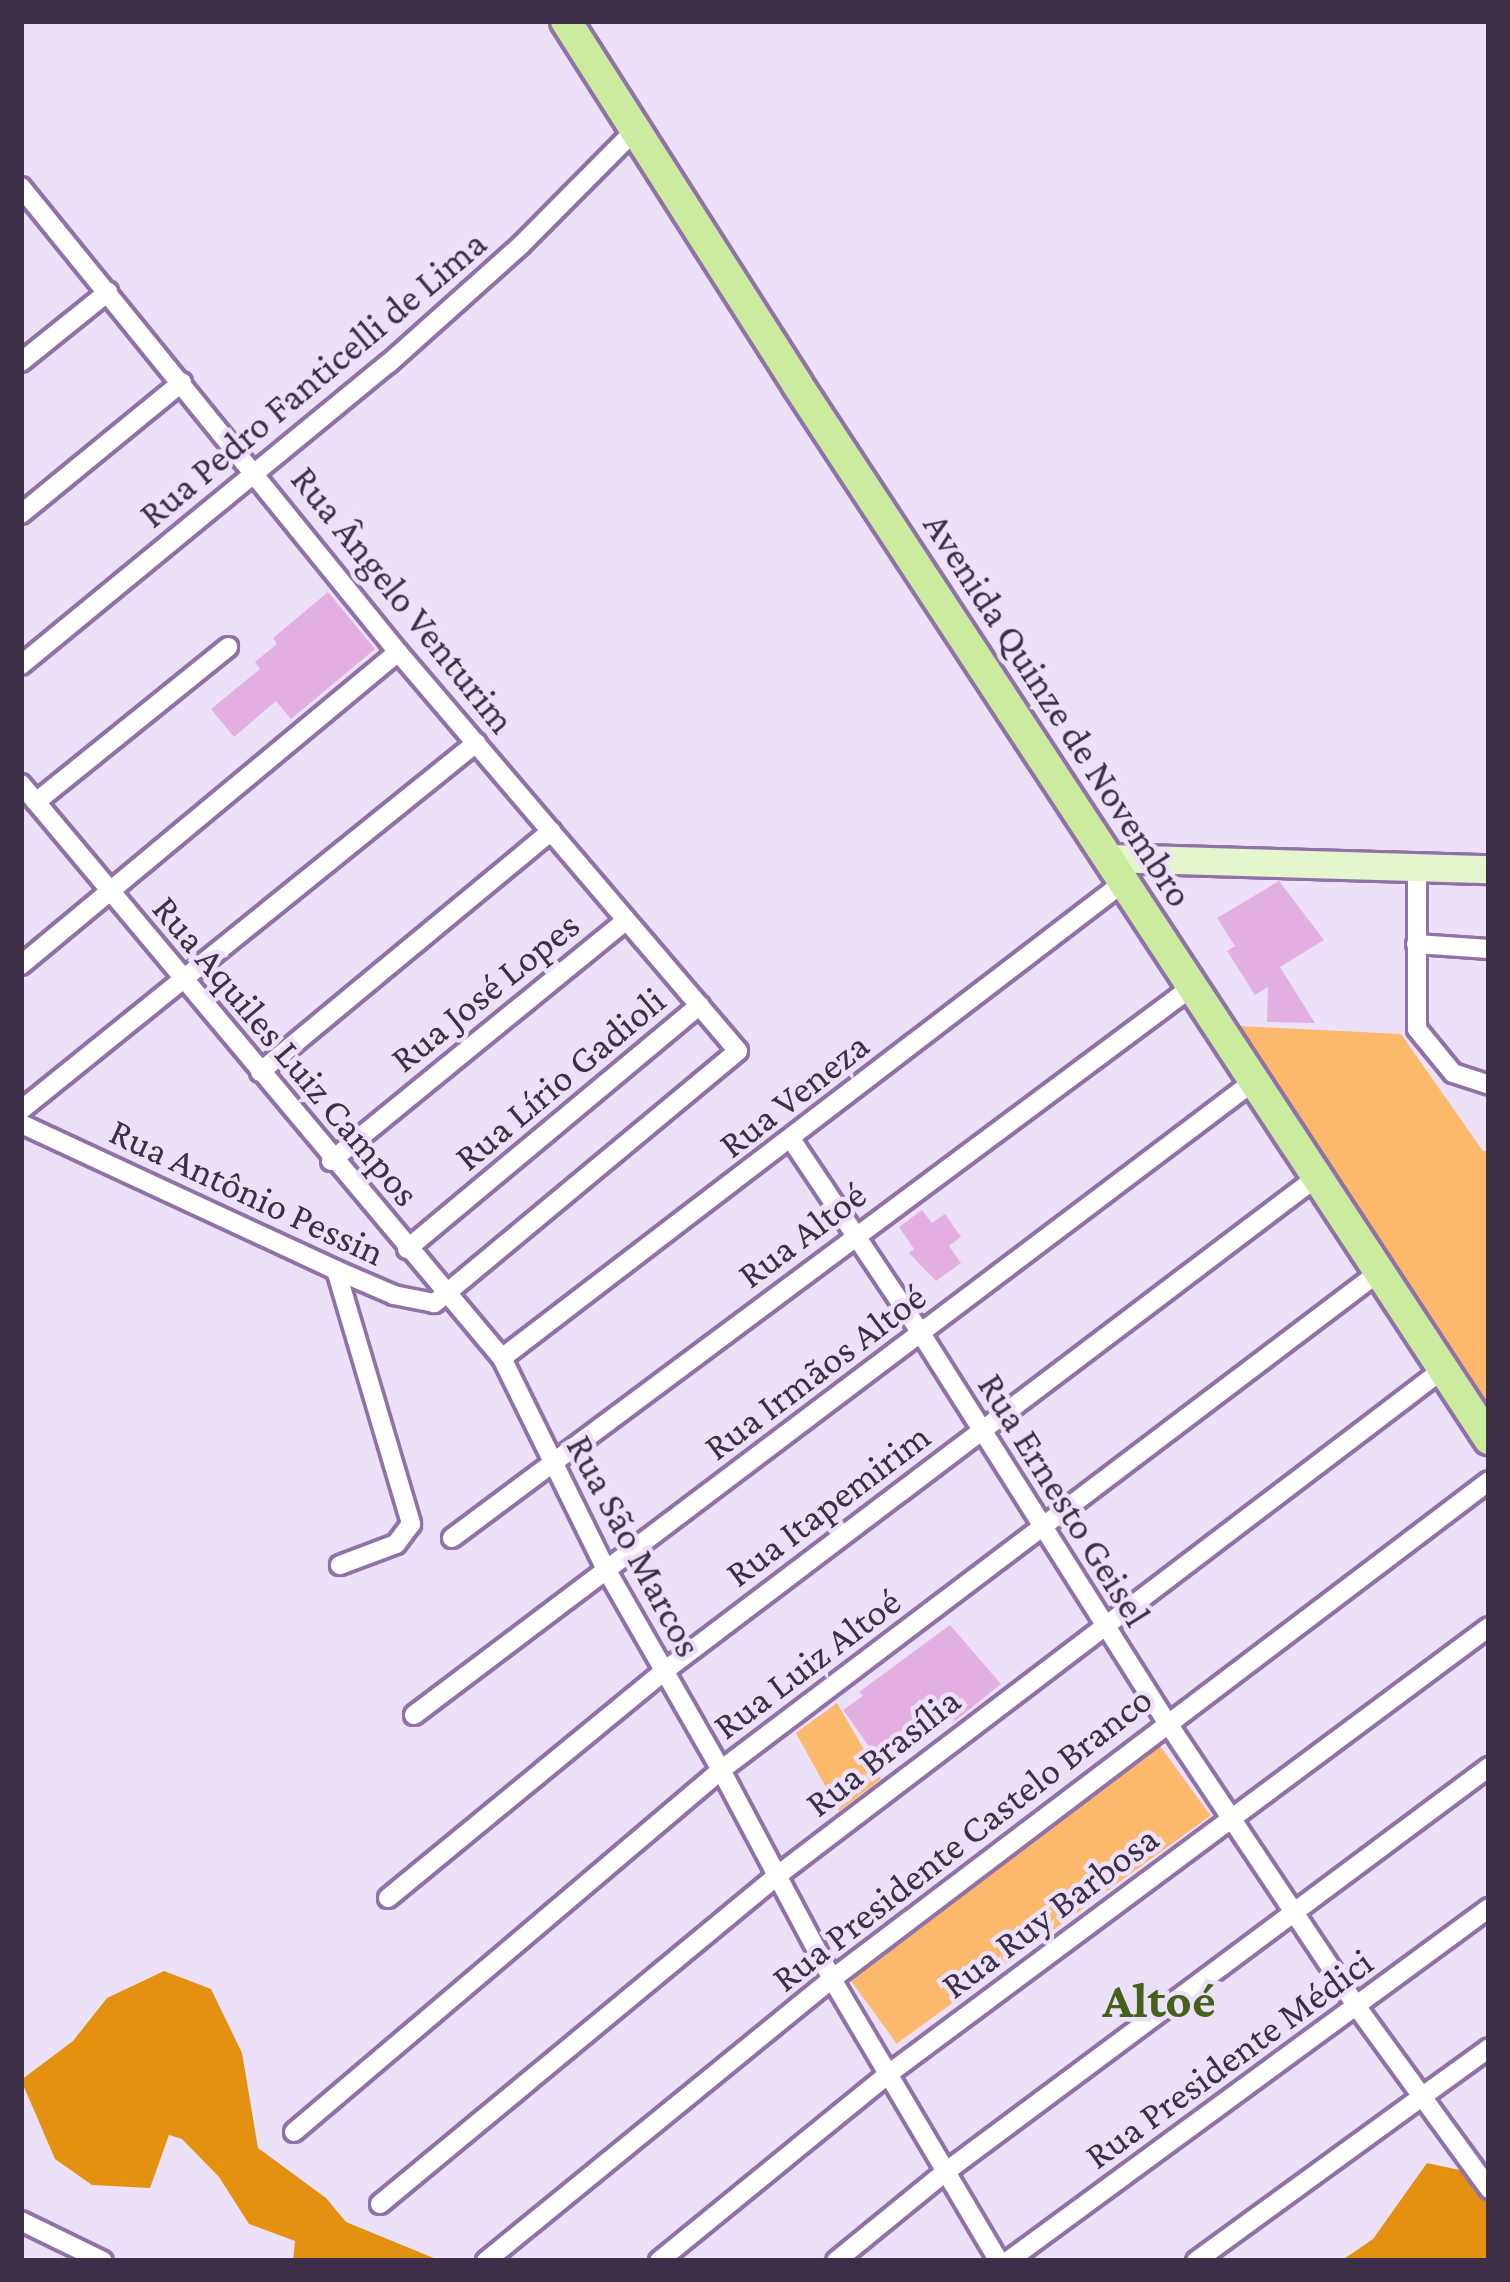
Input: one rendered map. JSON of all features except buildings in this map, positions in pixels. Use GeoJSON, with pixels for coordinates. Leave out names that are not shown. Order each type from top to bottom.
{"type":"FeatureCollection","features":[{"type":"Feature","properties":{"kind":"main road","name":"Avenida Quinze de Novembro"},"geometry":{"type":"LineString","coordinates":[[566,21],[796,384],[1489,1439]]}},
{"type":"Feature","properties":{"kind":"street","name":"Rua Pedro Fanticelli de Lima"},"geometry":{"type":"LineString","coordinates":[[21,665],[257,474],[521,245],[636,129]]}},
{"type":"Feature","properties":{"kind":"street","name":"Rua Ângelo Venturim"},"geometry":{"type":"LineString","coordinates":[[21,187],[398,652],[738,1051],[448,1295]]}},
{"type":"Feature","properties":{"kind":"street"},"geometry":{"type":"LineString","coordinates":[[21,220],[38,207]]}},
{"type":"Feature","properties":{"kind":"street"},"geometry":{"type":"LineString","coordinates":[[21,362],[108,292]]}},
{"type":"Feature","properties":{"kind":"street"},"geometry":{"type":"LineString","coordinates":[[21,514],[182,382]]}},
{"type":"Feature","properties":{"kind":"street"},"geometry":{"type":"LineString","coordinates":[[36,802],[228,646]]}},
{"type":"Feature","properties":{"kind":"street"},"geometry":{"type":"LineString","coordinates":[[21,965],[398,652]]}},
{"type":"Feature","properties":{"kind":"street"},"geometry":{"type":"LineString","coordinates":[[21,1110],[187,981],[476,743]]}},
{"type":"Feature","properties":{"kind":"street","name":"Rua Aquiles Luiz Campos"},"geometry":{"type":"LineString","coordinates":[[21,784],[331,1161],[502,1358]]}},
{"type":"Feature","properties":{"kind":"street"},"geometry":{"type":"LineString","coordinates":[[260,1072],[551,831]]}},
{"type":"Feature","properties":{"kind":"street"},"geometry":{"type":"LineString","coordinates":[[1417,867],[1417,1029],[1453,1073],[1489,1085]]}},
{"type":"Feature","properties":{"kind":"street"},"geometry":{"type":"LineString","coordinates":[[1117,870],[1489,869]]}},
{"type":"Feature","properties":{"kind":"street","name":"Rua Veneza"},"geometry":{"type":"LineString","coordinates":[[502,1358],[791,1139],[1117,870]]}},
{"type":"Feature","properties":{"kind":"street","name":"Rua José Lopes"},"geometry":{"type":"LineString","coordinates":[[331,1161],[626,920]]}},
{"type":"Feature","properties":{"kind":"street"},"geometry":{"type":"LineString","coordinates":[[1416,944],[1489,949]]}},
{"type":"Feature","properties":{"kind":"street","name":"Rua Altoé"},"geometry":{"type":"LineString","coordinates":[[452,1538],[1192,986]]}},
{"type":"Feature","properties":{"kind":"street","name":"Rua Lírio Gadioli"},"geometry":{"type":"LineString","coordinates":[[407,1250],[700,1005]]}},
{"type":"Feature","properties":{"kind":"street","name":"Rua Irmãos Altoé"},"geometry":{"type":"LineString","coordinates":[[414,1715],[1254,1081]]}},
{"type":"Feature","properties":{"kind":"street","name":"Rua Antônio Pessin"},"geometry":{"type":"LineString","coordinates":[[21,1124],[412,1301],[434,1303],[448,1295]]}},
{"type":"Feature","properties":{"kind":"street","name":"Rua Ernesto Geisel"},"geometry":{"type":"LineString","coordinates":[[791,1139],[922,1335],[1167,1722],[1357,2007],[1489,2189]]}},
{"type":"Feature","properties":{"kind":"street","name":"Rua Itapemirim"},"geometry":{"type":"LineString","coordinates":[[388,1898],[663,1672],[1317,1178]]}},
{"type":"Feature","properties":{"kind":"street"},"geometry":{"type":"LineString","coordinates":[[336,1270],[411,1524],[397,1544],[340,1564]]}},
{"type":"Feature","properties":{"kind":"street","name":"Rua Luiz Altoé"},"geometry":{"type":"LineString","coordinates":[[294,2132],[722,1770],[1378,1273]]}},
{"type":"Feature","properties":{"kind":"street","name":"Rua São Marcos"},"geometry":{"type":"LineString","coordinates":[[502,1358],[606,1569],[722,1770],[832,1979],[944,2173],[1004,2261]]}},
{"type":"Feature","properties":{"kind":"street","name":"Rua Brasília"},"geometry":{"type":"LineString","coordinates":[[380,2204],[778,1875],[1102,1623],[1442,1370]]}},
{"type":"Feature","properties":{"kind":"street","name":"Rua Presidente Castelo Branco"},"geometry":{"type":"LineString","coordinates":[[486,2261],[832,1979],[1489,1481]]}},
{"type":"Feature","properties":{"kind":"street","name":"Rua Ruy Barbosa"},"geometry":{"type":"LineString","coordinates":[[659,2261],[887,2075],[1489,1627]]}},
{"type":"Feature","properties":{"kind":"street"},"geometry":{"type":"LineString","coordinates":[[836,2261],[944,2173],[1489,1767]]}},
{"type":"Feature","properties":{"kind":"street","name":"Rua Presidente Médici"},"geometry":{"type":"LineString","coordinates":[[1004,2261],[1489,1908]]}},
{"type":"Feature","properties":{"kind":"street"},"geometry":{"type":"LineString","coordinates":[[1196,2261],[1489,2048]]}},
{"type":"Feature","properties":{"kind":"street"},"geometry":{"type":"LineString","coordinates":[[21,2221],[104,2261]]}},
{"type":"Feature","properties":{"kind":"shaded area"},"geometry":{"type":"Polygon","coordinates":[[[1237,1026],[1401,1034],[1483,1151],[1489,1151],[1489,1412],[1237,1026]]]}},
{"type":"Feature","properties":{"kind":"shaded area"},"geometry":{"type":"Polygon","coordinates":[[[837,1703],[881,1779],[839,1811],[796,1733],[837,1703]]]}},
{"type":"Feature","properties":{"kind":"shaded area"},"geometry":{"type":"Polygon","coordinates":[[[1160,1746],[1211,1816],[897,2044],[846,1974],[1160,1746]]]}},
{"type":"Feature","properties":{"kind":"shaded area"},"geometry":{"type":"Polygon","coordinates":[[[164,1971],[211,1989],[242,2053],[258,2148],[326,2198],[346,2222],[441,2261],[293,2261],[295,2241],[249,2224],[219,2177],[182,2139],[169,2135],[150,2188],[92,2185],[55,2159],[21,2080],[73,2041],[107,1998],[164,1971]]]}},
{"type":"Feature","properties":{"kind":"shaded area"},"geometry":{"type":"Polygon","coordinates":[[[1427,2163],[1478,2174],[1489,2195],[1489,2261],[1341,2261],[1373,2239],[1427,2163]]]}},
{"type":"Feature","properties":{"kind":"district","name":"Altoé"},"geometry":{"type":"Point","coordinates":[1159,2000]}}]}
